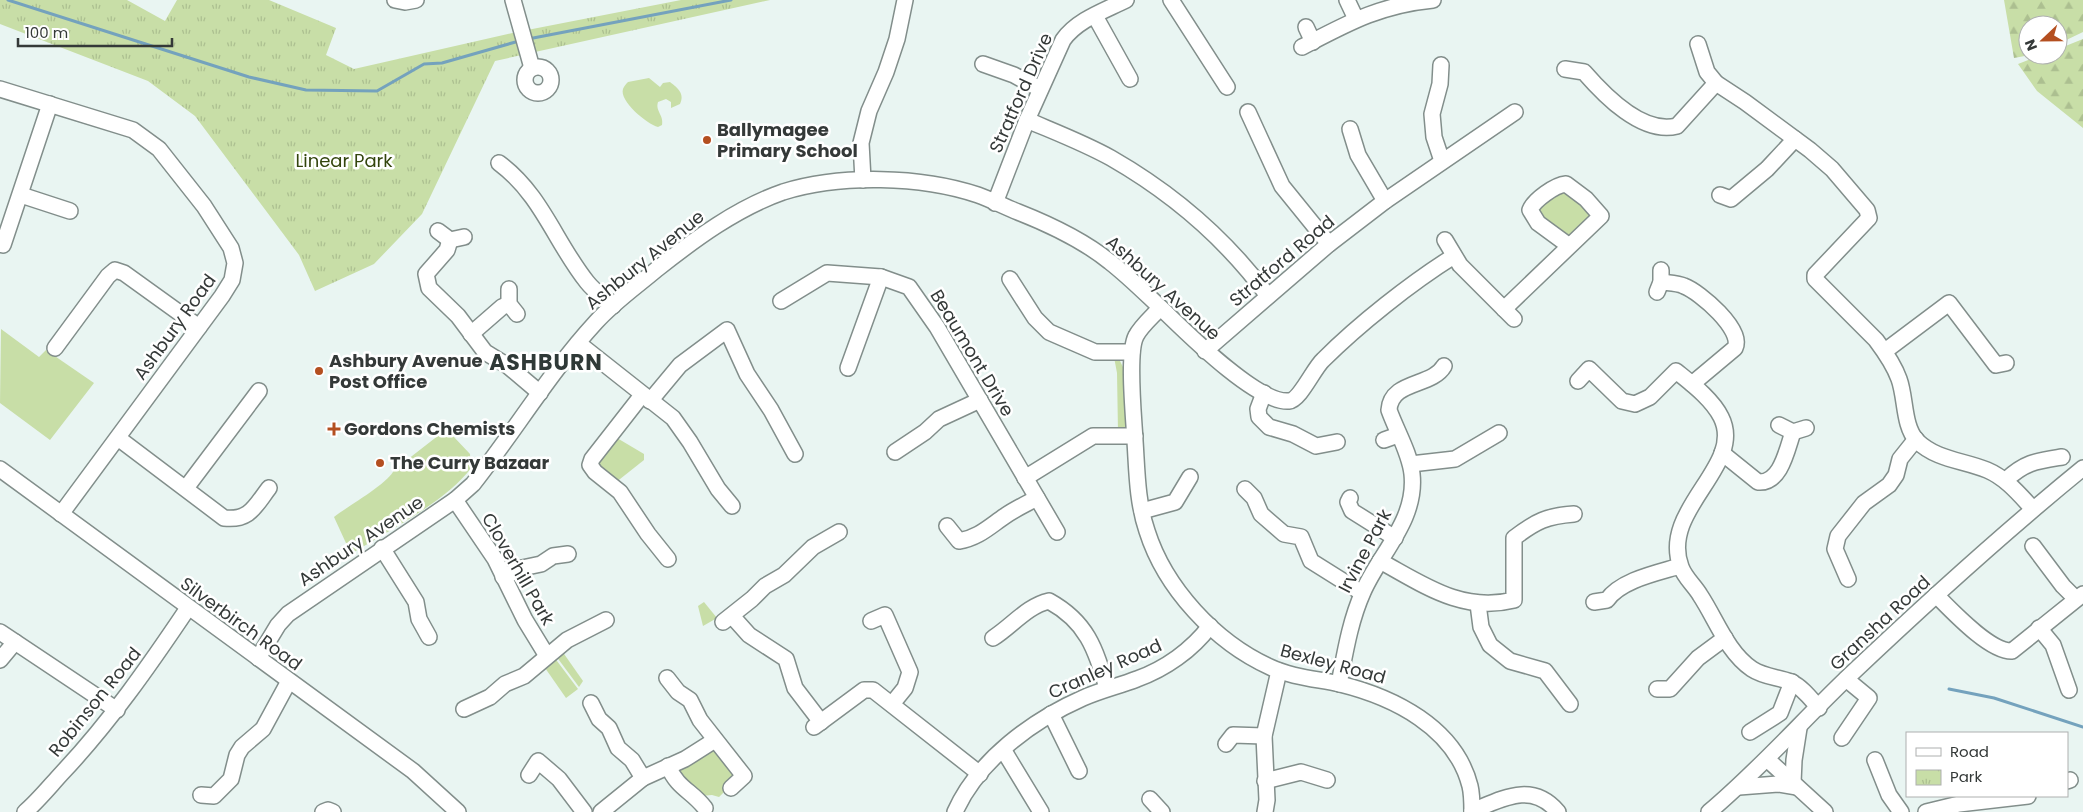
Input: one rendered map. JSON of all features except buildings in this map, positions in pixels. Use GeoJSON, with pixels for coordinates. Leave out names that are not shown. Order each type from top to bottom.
{"type":"FeatureCollection","features":[{"type":"Feature","properties":{"kind":"street"},"geometry":{"type":"LineString","coordinates":[[395,0],[405,2],[416,0]]}},
{"type":"Feature","properties":{"kind":"street"},"geometry":{"type":"LineString","coordinates":[[863,180],[861,143],[869,111],[886,72],[897,39],[905,0]]}},
{"type":"Feature","properties":{"kind":"street","name":"Stratford Drive"},"geometry":{"type":"LineString","coordinates":[[995,203],[1040,89],[1057,50],[1069,31],[1126,0]]}},
{"type":"Feature","properties":{"kind":"street"},"geometry":{"type":"LineString","coordinates":[[1171,0],[1227,87]]}},
{"type":"Feature","properties":{"kind":"street"},"geometry":{"type":"LineString","coordinates":[[1347,0],[1356,19]]}},
{"type":"Feature","properties":{"kind":"street"},"geometry":{"type":"LineString","coordinates":[[1306,27],[1307,44],[1356,19],[1384,8],[1433,0]]}},
{"type":"Feature","properties":{"kind":"street"},"geometry":{"type":"LineString","coordinates":[[517,9],[532,68]]}},
{"type":"Feature","properties":{"kind":"street"},"geometry":{"type":"LineString","coordinates":[[1095,16],[1130,79]]}},
{"type":"Feature","properties":{"kind":"street"},"geometry":{"type":"LineString","coordinates":[[1698,44],[1707,72],[1716,84],[1745,102],[1832,170],[1867,210],[1869,218],[1815,275],[1815,280],[1885,351],[1899,379],[1908,423],[1916,440],[1934,455],[1987,470],[2006,480],[2033,509]]}},
{"type":"Feature","properties":{"kind":"street"},"geometry":{"type":"LineString","coordinates":[[984,64],[1014,75],[1040,89]]}},
{"type":"Feature","properties":{"kind":"street"},"geometry":{"type":"LineString","coordinates":[[1441,65],[1440,84],[1432,114],[1434,137],[1442,161]]}},
{"type":"Feature","properties":{"kind":"street"},"geometry":{"type":"LineString","coordinates":[[1565,69],[1584,72],[1602,92],[1628,114],[1642,122],[1672,127],[1677,126],[1716,84]]}},
{"type":"Feature","properties":{"kind":"street","name":"Ashbury Road"},"geometry":{"type":"LineString","coordinates":[[0,89],[133,130],[159,149],[204,206],[231,248],[235,263],[232,280],[61,514]]}},
{"type":"Feature","properties":{"kind":"street"},"geometry":{"type":"LineString","coordinates":[[3,246],[50,104]]}},
{"type":"Feature","properties":{"kind":"street"},"geometry":{"type":"LineString","coordinates":[[1248,112],[1282,186],[1329,244]]}},
{"type":"Feature","properties":{"kind":"street","name":"Stratford Road"},"geometry":{"type":"LineString","coordinates":[[1205,351],[1329,244],[1385,201],[1515,112]]}},
{"type":"Feature","properties":{"kind":"street"},"geometry":{"type":"LineString","coordinates":[[1027,120],[1110,158],[1158,190],[1216,235],[1268,296]]}},
{"type":"Feature","properties":{"kind":"street"},"geometry":{"type":"LineString","coordinates":[[1350,129],[1358,155],[1385,201]]}},
{"type":"Feature","properties":{"kind":"street"},"geometry":{"type":"LineString","coordinates":[[1720,195],[1731,198],[1767,169],[1794,139]]}},
{"type":"Feature","properties":{"kind":"street"},"geometry":{"type":"LineString","coordinates":[[499,163],[514,174],[530,192],[588,283],[612,306]]}},
{"type":"Feature","properties":{"kind":"street","name":"Ashbury Avenue"},"geometry":{"type":"LineString","coordinates":[[258,658],[278,625],[288,614],[382,548],[456,500],[473,484],[578,343],[612,306],[674,256],[739,212],[783,193],[828,182],[863,180],[924,183],[978,195],[1050,225],[1110,262],[1205,351],[1264,393],[1286,402],[1295,399],[1321,361],[1373,316],[1436,266],[1454,256]]}},
{"type":"Feature","properties":{"kind":"street"},"geometry":{"type":"LineString","coordinates":[[1445,240],[1454,256],[1509,314],[1568,245],[1601,216],[1586,199],[1566,184],[1561,185],[1538,200],[1532,205],[1530,210],[1538,223],[1568,245]]}},
{"type":"Feature","properties":{"kind":"street"},"geometry":{"type":"LineString","coordinates":[[21,195],[70,211]]}},
{"type":"Feature","properties":{"kind":"street"},"geometry":{"type":"LineString","coordinates":[[451,236],[447,250],[426,274],[429,288],[440,301],[458,316],[485,352],[508,366],[540,392]]}},
{"type":"Feature","properties":{"kind":"street"},"geometry":{"type":"LineString","coordinates":[[55,348],[108,276],[115,270],[124,273],[199,327]]}},
{"type":"Feature","properties":{"kind":"street","name":"Beaumont Drive"},"geometry":{"type":"LineString","coordinates":[[781,301],[827,273],[881,276],[909,287],[937,327],[1057,532]]}},
{"type":"Feature","properties":{"kind":"street"},"geometry":{"type":"LineString","coordinates":[[848,368],[881,276]]}},
{"type":"Feature","properties":{"kind":"street"},"geometry":{"type":"LineString","coordinates":[[1010,279],[1035,318],[1049,332],[1095,352],[1132,352]]}},
{"type":"Feature","properties":{"kind":"street"},"geometry":{"type":"LineString","coordinates":[[1660,281],[1684,286],[1701,295],[1711,303],[1734,332],[1737,340],[1735,348],[1692,384]]}},
{"type":"Feature","properties":{"kind":"street"},"geometry":{"type":"LineString","coordinates":[[471,334],[511,302]]}},
{"type":"Feature","properties":{"kind":"street"},"geometry":{"type":"LineString","coordinates":[[1885,351],[1949,303],[1996,365],[2006,363]]}},
{"type":"Feature","properties":{"kind":"street","name":"Bexley Road"},"geometry":{"type":"LineString","coordinates":[[1160,308],[1137,335],[1132,352],[1135,436],[1142,511],[1153,549],[1164,568],[1185,598],[1210,626],[1252,658],[1279,671],[1339,684],[1378,695],[1414,713],[1442,738],[1463,766],[1470,785],[1472,811]]}},
{"type":"Feature","properties":{"kind":"street"},"geometry":{"type":"LineString","coordinates":[[668,559],[648,534],[620,492],[595,472],[590,465],[592,459],[646,398],[680,365],[727,330],[747,374],[771,410],[795,454]]}},
{"type":"Feature","properties":{"kind":"street"},"geometry":{"type":"LineString","coordinates":[[578,343],[673,418],[690,442],[718,489],[732,506]]}},
{"type":"Feature","properties":{"kind":"street","name":"Irvine Park"},"geometry":{"type":"LineString","coordinates":[[1339,684],[1353,617],[1362,593],[1395,538],[1410,501],[1413,476],[1411,464],[1391,437],[1389,410],[1393,396],[1408,386],[1439,374],[1444,366]]}},
{"type":"Feature","properties":{"kind":"street"},"geometry":{"type":"LineString","coordinates":[[1578,381],[1588,369],[1622,401],[1635,404],[1650,397],[1676,371],[1692,384],[1715,408],[1722,418],[1725,430],[1722,453],[1679,526],[1677,550],[1680,566],[1742,662],[1753,670],[1792,682],[1804,691],[1819,708]]}},
{"type":"Feature","properties":{"kind":"street"},"geometry":{"type":"LineString","coordinates":[[186,488],[259,391]]}},
{"type":"Feature","properties":{"kind":"street"},"geometry":{"type":"LineString","coordinates":[[1264,393],[1258,409],[1259,417],[1269,427],[1293,434],[1316,446],[1337,442]]}},
{"type":"Feature","properties":{"kind":"street"},"geometry":{"type":"LineString","coordinates":[[895,452],[925,432],[940,419],[980,400]]}},
{"type":"Feature","properties":{"kind":"street"},"geometry":{"type":"LineString","coordinates":[[1722,453],[1758,482],[1767,482],[1777,473],[1800,430],[1779,425]]}},
{"type":"Feature","properties":{"kind":"street"},"geometry":{"type":"LineString","coordinates":[[1411,464],[1455,459],[1499,433]]}},
{"type":"Feature","properties":{"kind":"street"},"geometry":{"type":"LineString","coordinates":[[1025,478],[1093,436],[1135,436]]}},
{"type":"Feature","properties":{"kind":"street"},"geometry":{"type":"LineString","coordinates":[[118,438],[224,518],[238,520],[248,515],[269,488]]}},
{"type":"Feature","properties":{"kind":"street"},"geometry":{"type":"LineString","coordinates":[[1848,579],[1835,548],[1838,536],[1864,503],[1889,485],[1896,475],[1900,459],[1916,440]]}},
{"type":"Feature","properties":{"kind":"street"},"geometry":{"type":"LineString","coordinates":[[2006,480],[2019,467],[2029,463],[2062,457]]}},
{"type":"Feature","properties":{"kind":"street","name":"Gransha Road"},"geometry":{"type":"LineString","coordinates":[[1709,812],[1768,760],[1846,679],[1936,595],[2033,509],[2083,468]]}},
{"type":"Feature","properties":{"kind":"street","name":"Silverbirch Road"},"geometry":{"type":"LineString","coordinates":[[0,469],[413,771],[458,812]]}},
{"type":"Feature","properties":{"kind":"street"},"geometry":{"type":"LineString","coordinates":[[1142,511],[1175,502],[1193,473]]}},
{"type":"Feature","properties":{"kind":"street"},"geometry":{"type":"LineString","coordinates":[[1245,489],[1254,498],[1261,514],[1284,534],[1301,537],[1312,561],[1362,593]]}},
{"type":"Feature","properties":{"kind":"street"},"geometry":{"type":"LineString","coordinates":[[947,526],[959,541],[968,539],[983,533],[1005,516],[1037,498]]}},
{"type":"Feature","properties":{"kind":"street"},"geometry":{"type":"LineString","coordinates":[[1350,498],[1348,502],[1352,511],[1395,538]]}},
{"type":"Feature","properties":{"kind":"street","name":"Cloverhill Park"},"geometry":{"type":"LineString","coordinates":[[456,500],[495,559],[525,620],[547,656]]}},
{"type":"Feature","properties":{"kind":"street"},"geometry":{"type":"LineString","coordinates":[[1380,561],[1448,597],[1478,604],[1514,600],[1514,538],[1533,523],[1552,516],[1574,514]]}},
{"type":"Feature","properties":{"kind":"street"},"geometry":{"type":"LineString","coordinates":[[838,532],[813,547],[784,575],[765,586],[727,619],[786,659],[795,688],[817,725],[864,690],[873,690],[980,774]]}},
{"type":"Feature","properties":{"kind":"street"},"geometry":{"type":"LineString","coordinates":[[1936,595],[1964,622],[2004,652],[2012,651],[2079,596],[2063,586],[2033,546]]}},
{"type":"Feature","properties":{"kind":"street"},"geometry":{"type":"LineString","coordinates":[[382,548],[416,602],[419,619],[429,638]]}},
{"type":"Feature","properties":{"kind":"street"},"geometry":{"type":"LineString","coordinates":[[503,576],[522,568],[541,564],[553,556],[568,554]]}},
{"type":"Feature","properties":{"kind":"street"},"geometry":{"type":"LineString","coordinates":[[1594,602],[1607,600],[1613,591],[1680,566]]}},
{"type":"Feature","properties":{"kind":"street"},"geometry":{"type":"LineString","coordinates":[[993,638],[1008,629],[1036,604],[1049,601],[1067,612],[1082,627],[1097,655],[1107,688]]}},
{"type":"Feature","properties":{"kind":"street"},"geometry":{"type":"LineString","coordinates":[[1478,604],[1481,627],[1490,645],[1510,661],[1545,671],[1570,704]]}},
{"type":"Feature","properties":{"kind":"street","name":"Robinson Road"},"geometry":{"type":"LineString","coordinates":[[25,812],[86,748],[117,710],[137,684],[188,608]]}},
{"type":"Feature","properties":{"kind":"street"},"geometry":{"type":"LineString","coordinates":[[871,621],[885,614],[910,672],[905,688],[892,704]]}},
{"type":"Feature","properties":{"kind":"street"},"geometry":{"type":"LineString","coordinates":[[464,709],[490,697],[505,684],[524,676],[567,640],[606,620]]}},
{"type":"Feature","properties":{"kind":"street","name":"Cranley Road"},"geometry":{"type":"LineString","coordinates":[[955,812],[980,774],[1004,750],[1051,714],[1107,688],[1138,679],[1166,665],[1184,652],[1210,626]]}},
{"type":"Feature","properties":{"kind":"street"},"geometry":{"type":"LineString","coordinates":[[2039,628],[2053,645],[2069,690]]}},
{"type":"Feature","properties":{"kind":"street"},"geometry":{"type":"LineString","coordinates":[[0,632],[117,710]]}},
{"type":"Feature","properties":{"kind":"street"},"geometry":{"type":"LineString","coordinates":[[1657,689],[1670,689],[1698,658],[1725,638]]}},
{"type":"Feature","properties":{"kind":"street"},"geometry":{"type":"LineString","coordinates":[[0,660],[15,642]]}},
{"type":"Feature","properties":{"kind":"street"},"geometry":{"type":"LineString","coordinates":[[1266,812],[1264,736],[1279,671]]}},
{"type":"Feature","properties":{"kind":"street"},"geometry":{"type":"LineString","coordinates":[[667,678],[678,692],[690,700],[700,720],[744,776],[731,788]]}},
{"type":"Feature","properties":{"kind":"street"},"geometry":{"type":"LineString","coordinates":[[1842,738],[1869,698],[1846,679]]}},
{"type":"Feature","properties":{"kind":"street"},"geometry":{"type":"LineString","coordinates":[[201,795],[214,796],[231,780],[237,754],[242,747],[263,729],[289,681]]}},
{"type":"Feature","properties":{"kind":"street"},"geometry":{"type":"LineString","coordinates":[[1750,732],[1780,713],[1792,682]]}},
{"type":"Feature","properties":{"kind":"street"},"geometry":{"type":"LineString","coordinates":[[591,703],[599,719],[609,728],[618,748],[632,760],[643,778]]}},
{"type":"Feature","properties":{"kind":"street"},"geometry":{"type":"LineString","coordinates":[[1051,714],[1079,771]]}},
{"type":"Feature","properties":{"kind":"street"},"geometry":{"type":"LineString","coordinates":[[1795,785],[1794,760],[1800,728]]}},
{"type":"Feature","properties":{"kind":"street"},"geometry":{"type":"LineString","coordinates":[[1226,744],[1233,735],[1264,736]]}},
{"type":"Feature","properties":{"kind":"street"},"geometry":{"type":"LineString","coordinates":[[601,812],[643,778],[715,740]]}},
{"type":"Feature","properties":{"kind":"street"},"geometry":{"type":"LineString","coordinates":[[1004,750],[1041,812]]}},
{"type":"Feature","properties":{"kind":"street"},"geometry":{"type":"LineString","coordinates":[[1768,760],[1825,812]]}},
{"type":"Feature","properties":{"kind":"street"},"geometry":{"type":"LineString","coordinates":[[1875,760],[1889,795],[1901,812]]}},
{"type":"Feature","properties":{"kind":"street"},"geometry":{"type":"LineString","coordinates":[[530,775],[538,761],[559,779],[584,812]]}},
{"type":"Feature","properties":{"kind":"street"},"geometry":{"type":"LineString","coordinates":[[668,766],[674,780],[682,789],[696,797],[707,807]]}},
{"type":"Feature","properties":{"kind":"street"},"geometry":{"type":"LineString","coordinates":[[1265,781],[1301,772],[1327,780]]}},
{"type":"Feature","properties":{"kind":"street"},"geometry":{"type":"LineString","coordinates":[[1739,787],[1778,784],[1795,785]]}},
{"type":"Feature","properties":{"kind":"street"},"geometry":{"type":"LineString","coordinates":[[1472,811],[1523,793],[1540,798],[1558,812]]}},
{"type":"Feature","properties":{"kind":"street"},"geometry":{"type":"LineString","coordinates":[[1926,812],[1947,809],[1982,799],[2013,797]]}},
{"type":"Feature","properties":{"kind":"street"},"geometry":{"type":"LineString","coordinates":[[1150,799],[1162,812]]}},
{"type":"Feature","properties":{"kind":"street"},"geometry":{"type":"LineString","coordinates":[[323,812],[328,810],[333,812]]}},
{"type":"Feature","properties":{"kind":"green space","name":"Linear Park"},"geometry":{"type":"Polygon","coordinates":[[[0,0],[127,0],[165,21],[177,0],[269,0],[336,28],[326,55],[354,69],[517,32],[681,0],[770,0],[495,61],[422,214],[374,264],[315,291],[299,255],[195,116],[148,81],[0,24],[0,0]]]}},
{"type":"Feature","properties":{"kind":"green space"},"geometry":{"type":"Polygon","coordinates":[[[2004,0],[2083,0],[2083,32],[2068,39],[2068,15],[2018,15],[2018,57],[2014,58],[2004,0]]]}},
{"type":"Feature","properties":{"kind":"green space"},"geometry":{"type":"Polygon","coordinates":[[[2083,39],[2083,128],[2037,91],[2019,65],[2068,65],[2068,45],[2083,39]]]}},
{"type":"Feature","properties":{"kind":"green space"},"geometry":{"type":"Polygon","coordinates":[[[649,78],[660,87],[663,83],[670,82],[678,89],[682,97],[680,104],[671,108],[671,102],[666,99],[658,102],[662,125],[658,127],[647,121],[629,106],[623,94],[623,88],[628,82],[649,78]]]}},
{"type":"Feature","properties":{"kind":"green space"},"geometry":{"type":"Polygon","coordinates":[[[1562,191],[1569,192],[1592,216],[1569,237],[1539,218],[1537,208],[1562,191]]]}},
{"type":"Feature","properties":{"kind":"green space"},"geometry":{"type":"Polygon","coordinates":[[[1,329],[39,357],[46,350],[94,383],[50,440],[0,403],[1,329]]]}},
{"type":"Feature","properties":{"kind":"green space"},"geometry":{"type":"Polygon","coordinates":[[[1114,357],[1120,361],[1125,371],[1126,428],[1118,432],[1117,373],[1114,357]]]}},
{"type":"Feature","properties":{"kind":"green space"},"geometry":{"type":"Polygon","coordinates":[[[446,433],[453,436],[470,454],[471,468],[432,504],[351,554],[334,517],[377,488],[394,470],[439,435],[446,433]]]}},
{"type":"Feature","properties":{"kind":"green space"},"geometry":{"type":"Polygon","coordinates":[[[617,438],[644,454],[644,460],[615,483],[599,465],[599,462],[617,438]]]}},
{"type":"Feature","properties":{"kind":"green space"},"geometry":{"type":"Polygon","coordinates":[[[704,602],[717,618],[703,626],[698,606],[704,602]]]}},
{"type":"Feature","properties":{"kind":"green space"},"geometry":{"type":"Polygon","coordinates":[[[562,651],[583,681],[579,687],[556,656],[562,651]]]}},
{"type":"Feature","properties":{"kind":"green space"},"geometry":{"type":"Polygon","coordinates":[[[554,657],[578,689],[566,698],[543,665],[554,657]]]}},
{"type":"Feature","properties":{"kind":"green space"},"geometry":{"type":"Polygon","coordinates":[[[714,748],[733,771],[734,776],[725,784],[726,790],[719,797],[712,795],[701,796],[676,770],[714,748]]]}},
{"type":"Feature","properties":{"kind":"waterway"},"geometry":{"type":"LineString","coordinates":[[8,0],[249,77],[306,90],[377,91],[424,64],[442,63],[519,41]]}},
{"type":"Feature","properties":{"kind":"waterway"},"geometry":{"type":"LineString","coordinates":[[528,39],[731,0]]}},
{"type":"Feature","properties":{"kind":"waterway"},"geometry":{"type":"LineString","coordinates":[[1949,689],[1994,698],[2083,727]]}},
{"type":"Feature","properties":{"kind":"place","name":"Ballymagee Primary School"},"geometry":{"type":"Point","coordinates":[707,140]}},
{"type":"Feature","properties":{"kind":"place","name":"Ashbury Avenue Post Office"},"geometry":{"type":"Point","coordinates":[319,371]}},
{"type":"Feature","properties":{"kind":"place","name":"Gordons Chemists"},"geometry":{"type":"Point","coordinates":[334,429]}},
{"type":"Feature","properties":{"kind":"place","name":"The Curry Bazaar"},"geometry":{"type":"Point","coordinates":[380,463]}},
{"type":"Feature","properties":{"kind":"district","name":"ASHBURN"},"geometry":{"type":"Point","coordinates":[546,362]}}]}
